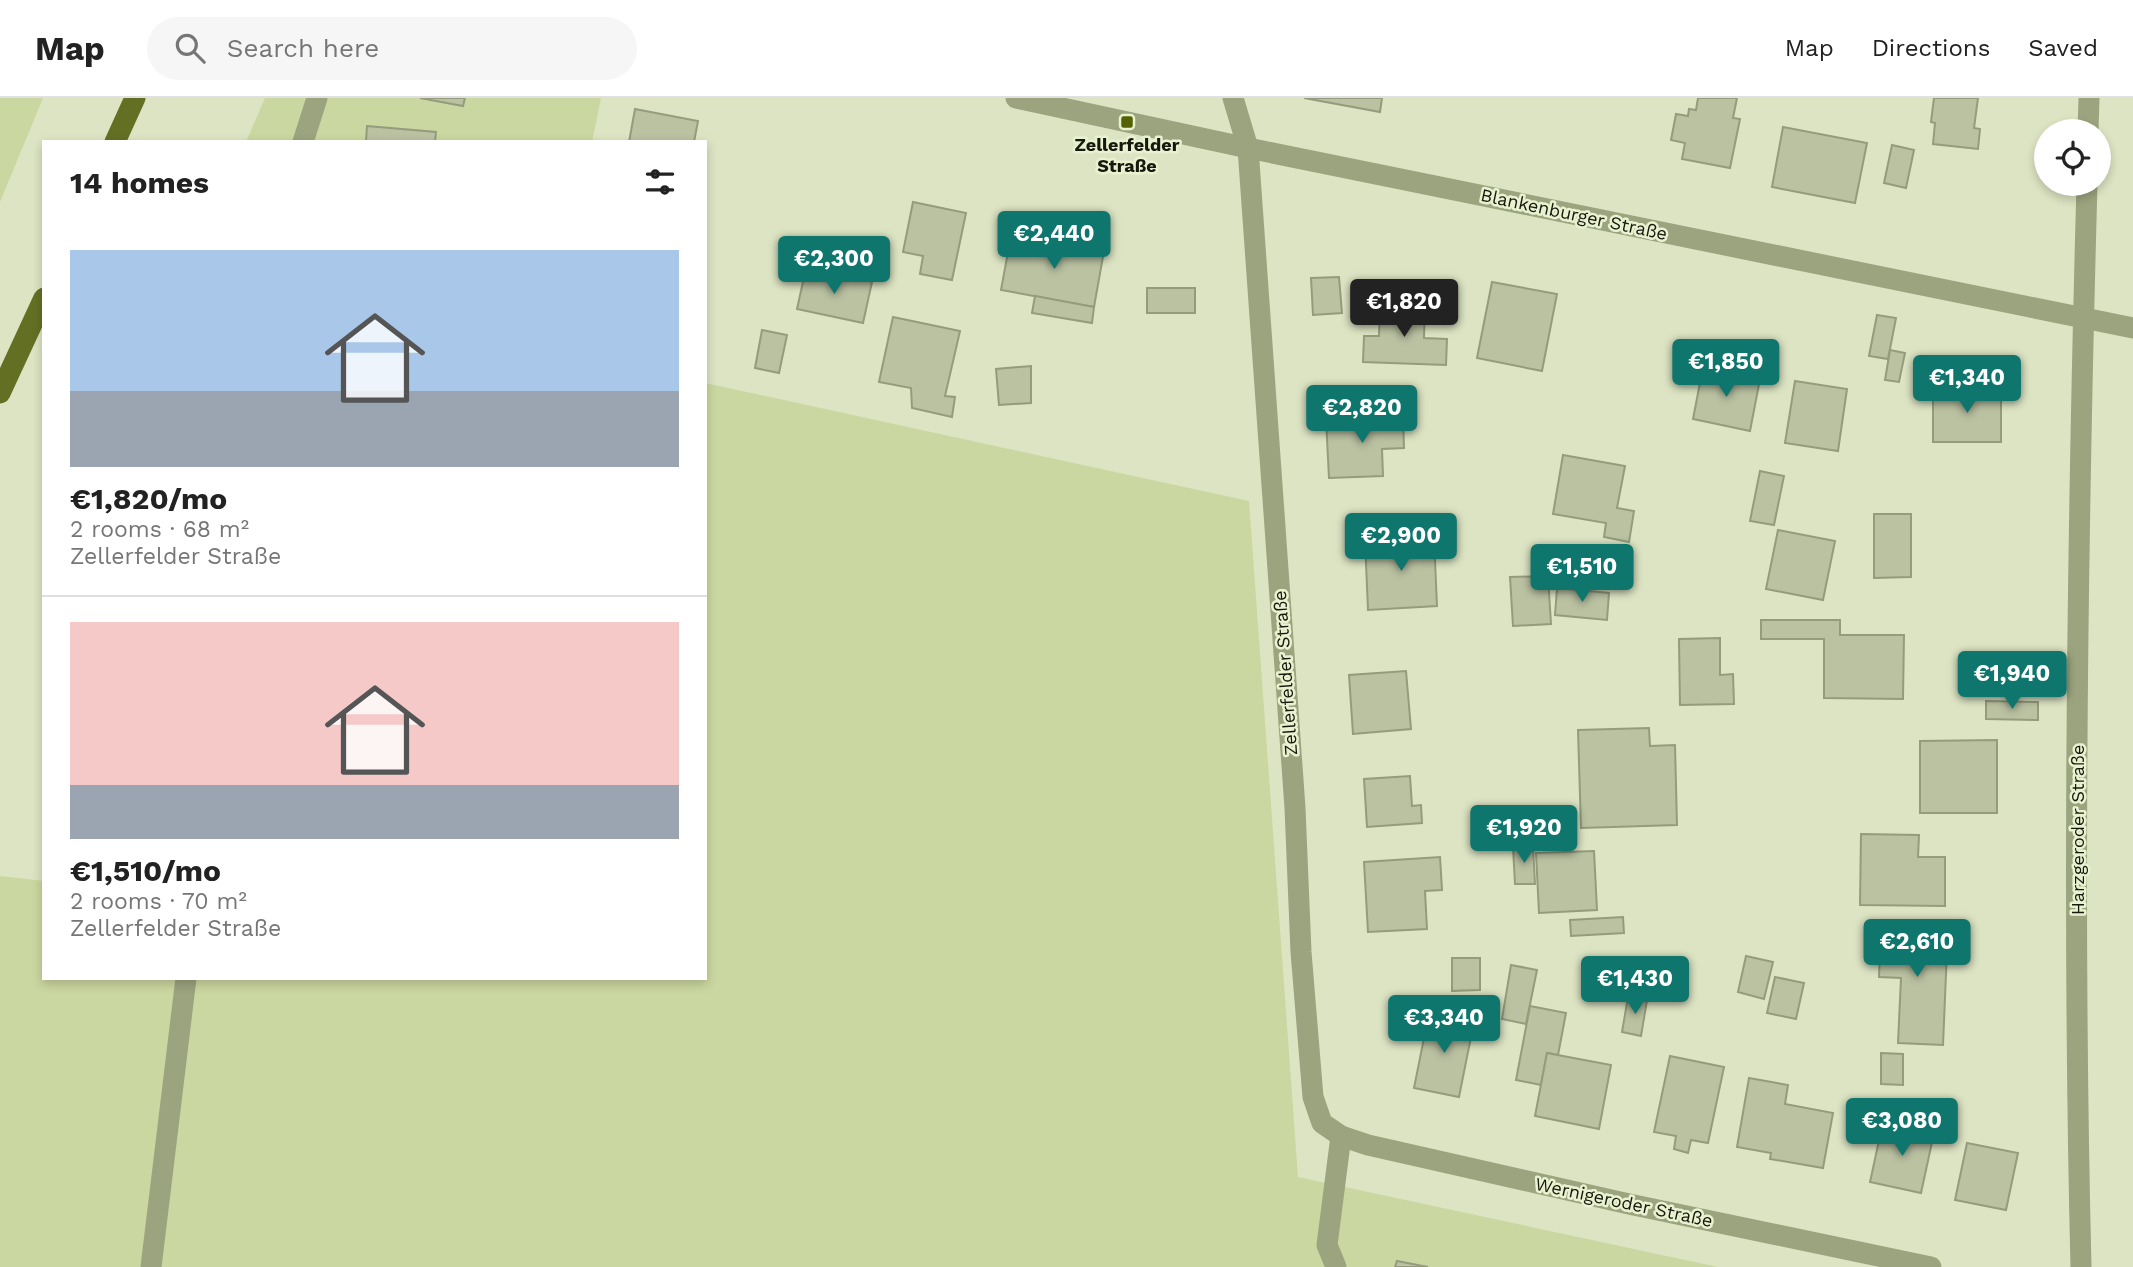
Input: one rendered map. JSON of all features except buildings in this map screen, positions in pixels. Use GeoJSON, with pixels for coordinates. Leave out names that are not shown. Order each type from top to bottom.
{"type":"FeatureCollection","features":[{"type":"Feature","properties":{"kind":"main road"},"geometry":{"type":"LineString","coordinates":[[116,140],[135,98]]}},
{"type":"Feature","properties":{"kind":"main road"},"geometry":{"type":"LineString","coordinates":[[0,393],[42,302]]}},
{"type":"Feature","properties":{"kind":"street"},"geometry":{"type":"LineString","coordinates":[[304,140],[317,98]]}},
{"type":"Feature","properties":{"kind":"street","name":"Blankenburger Straße"},"geometry":{"type":"LineString","coordinates":[[1016,98],[1248,148],[2133,328]]}},
{"type":"Feature","properties":{"kind":"street","name":"Zellerfelder Straße"},"geometry":{"type":"LineString","coordinates":[[1233,98],[1248,148],[1293,782],[1301,952],[1313,1097],[1322,1123]]}},
{"type":"Feature","properties":{"kind":"street"},"geometry":{"type":"LineString","coordinates":[[2088,119],[2089,98]]}},
{"type":"Feature","properties":{"kind":"street","name":"Harzgeroder Straße"},"geometry":{"type":"LineString","coordinates":[[2081,1267],[2077,1102],[2077,773],[2087,196]]}},
{"type":"Feature","properties":{"kind":"street"},"geometry":{"type":"LineString","coordinates":[[151,1267],[186,980]]}},
{"type":"Feature","properties":{"kind":"street","name":"Wernigeroder Straße"},"geometry":{"type":"LineString","coordinates":[[1322,1123],[1341,1136],[1368,1144],[1629,1204],[1931,1267]]}},
{"type":"Feature","properties":{"kind":"street"},"geometry":{"type":"LineString","coordinates":[[1336,1267],[1327,1245],[1341,1136]]}},
{"type":"Feature","properties":{"kind":"green space"},"geometry":{"type":"Polygon","coordinates":[[[0,98],[43,98],[0,202],[0,98]]]}},
{"type":"Feature","properties":{"kind":"green space"},"geometry":{"type":"Polygon","coordinates":[[[265,98],[601,98],[592,140],[247,140],[265,98]]]}},
{"type":"Feature","properties":{"kind":"green space"},"geometry":{"type":"Polygon","coordinates":[[[707,383],[1249,501],[1298,1177],[1718,1267],[0,1267],[0,876],[42,881],[42,980],[707,980],[707,383]]]}},
{"type":"Feature","properties":{"kind":"place","name":"Zellerfelder Straße"},"geometry":{"type":"Point","coordinates":[1127,122]}}]}
